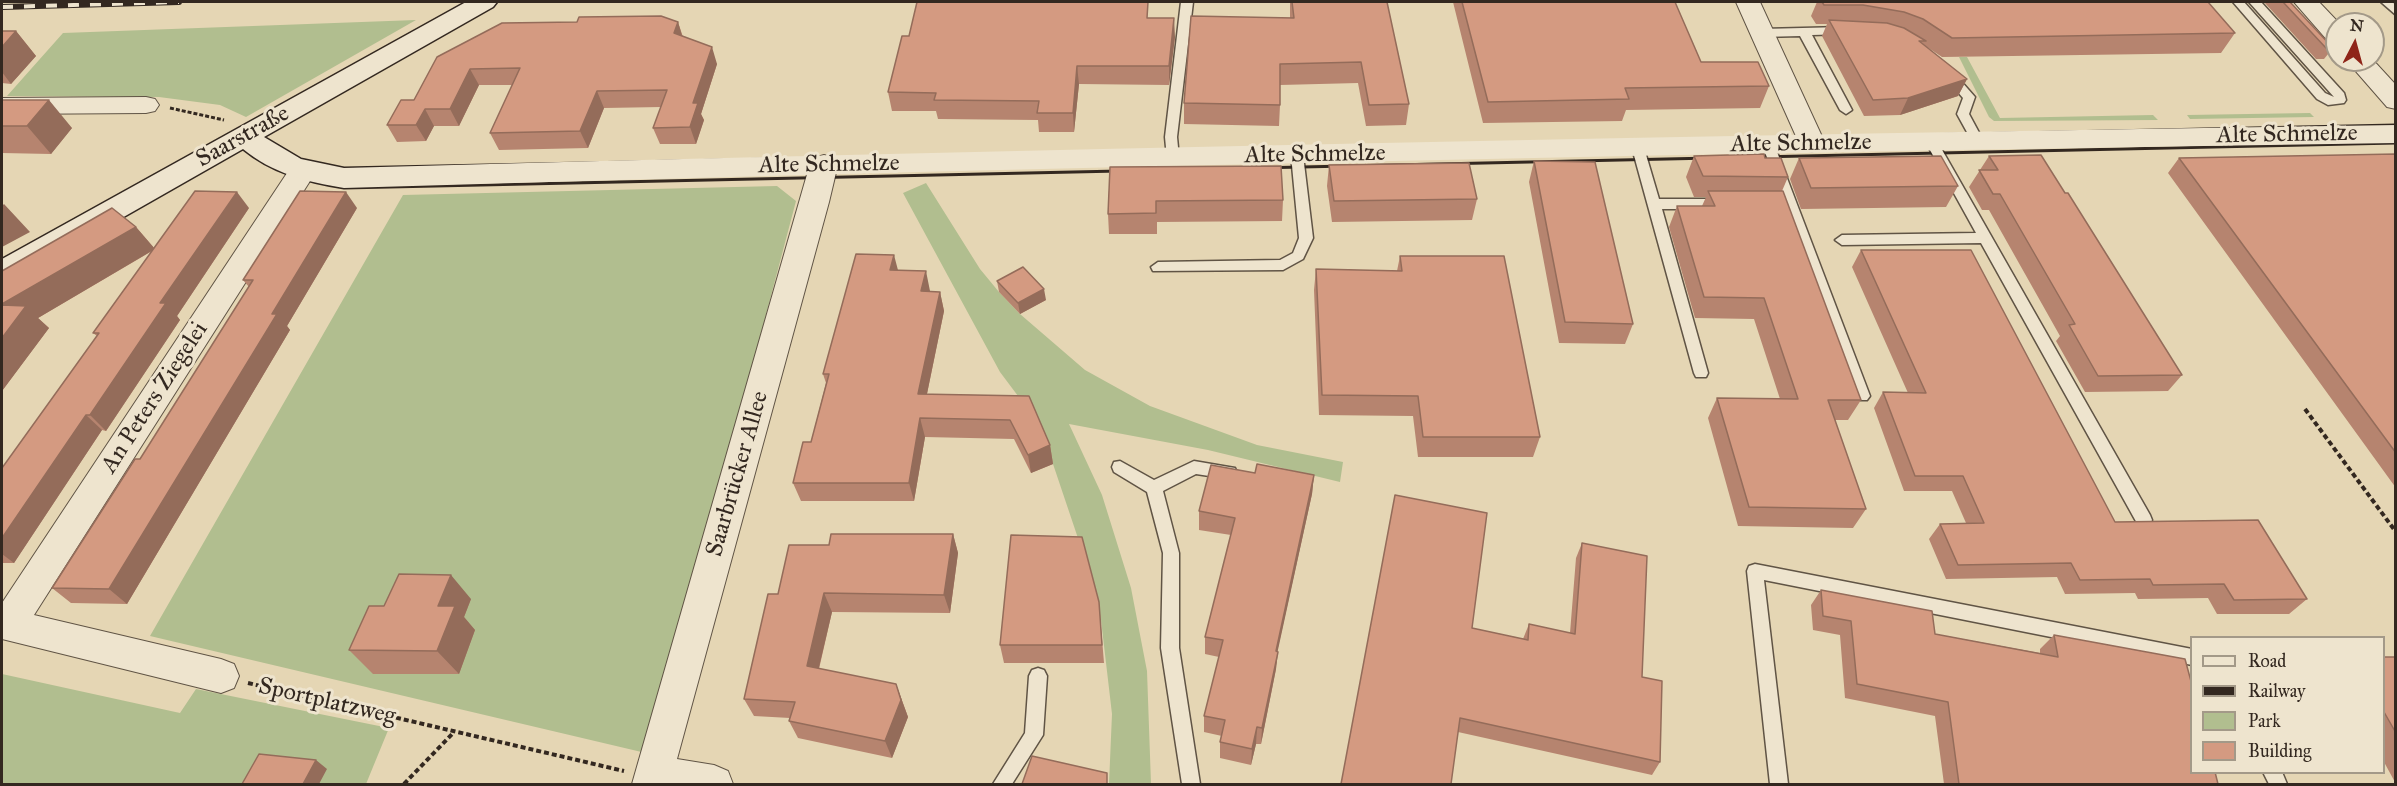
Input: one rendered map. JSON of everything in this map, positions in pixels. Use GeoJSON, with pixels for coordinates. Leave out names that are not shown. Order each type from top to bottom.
{"type":"FeatureCollection","features":[{"type":"Feature","properties":{"kind":"street","name":"Saarstraße"},"geometry":{"type":"LineString","coordinates":[[2,272],[236,129],[484,2]]}},
{"type":"Feature","properties":{"kind":"street"},"geometry":{"type":"LineString","coordinates":[[1748,2],[1812,143]]}},
{"type":"Feature","properties":{"kind":"street"},"geometry":{"type":"LineString","coordinates":[[2306,2],[2325,23]]}},
{"type":"Feature","properties":{"kind":"street"},"geometry":{"type":"LineString","coordinates":[[2370,72],[2396,100]]}},
{"type":"Feature","properties":{"kind":"street"},"geometry":{"type":"LineString","coordinates":[[2,106],[146,105]]}},
{"type":"Feature","properties":{"kind":"street","name":"Alte Schmelze"},"geometry":{"type":"LineString","coordinates":[[236,129],[265,154],[281,163],[344,178],[824,164],[1812,143],[2396,134]]}},
{"type":"Feature","properties":{"kind":"street","name":"Saarbrücker Allee"},"geometry":{"type":"LineString","coordinates":[[653,779],[824,164]]}},
{"type":"Feature","properties":{"kind":"street","name":"An Peters Ziegelei"},"geometry":{"type":"LineString","coordinates":[[4,624],[303,170]]}},
{"type":"Feature","properties":{"kind":"street"},"geometry":{"type":"LineString","coordinates":[[4,624],[221,676]]}},
{"type":"Feature","properties":{"kind":"street"},"geometry":{"type":"LineString","coordinates":[[653,779],[714,784]]}},
{"type":"Feature","properties":{"kind":"lane"},"geometry":{"type":"LineString","coordinates":[[1173,158],[1171,137],[1187,2]]}},
{"type":"Feature","properties":{"kind":"lane"},"geometry":{"type":"LineString","coordinates":[[2238,2],[2322,98],[2328,101],[2340,100],[2340,96],[2255,2]]}},
{"type":"Feature","properties":{"kind":"lane"},"geometry":{"type":"LineString","coordinates":[[2386,2],[2396,12]]}},
{"type":"Feature","properties":{"kind":"lane"},"geometry":{"type":"LineString","coordinates":[[1762,33],[1856,31]]}},
{"type":"Feature","properties":{"kind":"lane"},"geometry":{"type":"LineString","coordinates":[[1804,32],[1846,110]]}},
{"type":"Feature","properties":{"kind":"lane"},"geometry":{"type":"LineString","coordinates":[[1940,67],[1969,97],[1963,114],[1977,140]]}},
{"type":"Feature","properties":{"kind":"lane"},"geometry":{"type":"LineString","coordinates":[[1931,141],[2144,520]]}},
{"type":"Feature","properties":{"kind":"lane"},"geometry":{"type":"LineString","coordinates":[[1768,144],[1785,205],[1862,396]]}},
{"type":"Feature","properties":{"kind":"lane"},"geometry":{"type":"LineString","coordinates":[[1638,148],[1701,374]]}},
{"type":"Feature","properties":{"kind":"lane"},"geometry":{"type":"LineString","coordinates":[[1158,267],[1283,265],[1298,256],[1306,238],[1297,155]]}},
{"type":"Feature","properties":{"kind":"lane"},"geometry":{"type":"LineString","coordinates":[[1653,204],[1733,204]]}},
{"type":"Feature","properties":{"kind":"lane"},"geometry":{"type":"LineString","coordinates":[[1842,240],[1985,237]]}},
{"type":"Feature","properties":{"kind":"lane"},"geometry":{"type":"LineString","coordinates":[[1120,467],[1154,488],[1171,553],[1170,648],[1191,784]]}},
{"type":"Feature","properties":{"kind":"lane"},"geometry":{"type":"LineString","coordinates":[[1154,488],[1194,467],[1243,475]]}},
{"type":"Feature","properties":{"kind":"lane"},"geometry":{"type":"LineString","coordinates":[[1779,784],[1755,571],[2190,657]]}},
{"type":"Feature","properties":{"kind":"lane"},"geometry":{"type":"LineString","coordinates":[[1002,784],[1034,735],[1038,676]]}},
{"type":"Feature","properties":{"kind":"path"},"geometry":{"type":"LineString","coordinates":[[146,105],[236,129]]}},
{"type":"Feature","properties":{"kind":"path"},"geometry":{"type":"LineString","coordinates":[[2305,409],[2396,532]]}},
{"type":"Feature","properties":{"kind":"path","name":"Sportplatzweg"},"geometry":{"type":"LineString","coordinates":[[221,676],[653,779]]}},
{"type":"Feature","properties":{"kind":"path"},"geometry":{"type":"LineString","coordinates":[[404,784],[454,732]]}},
{"type":"Feature","properties":{"kind":"green space"},"geometry":{"type":"Polygon","coordinates":[[[416,20],[246,117],[220,105],[159,97],[7,96],[63,33],[416,20]]]}},
{"type":"Feature","properties":{"kind":"green space"},"geometry":{"type":"Polygon","coordinates":[[[1959,57],[1967,57],[2000,118],[2153,115],[2158,120],[1994,121],[1989,117],[1959,57]]]}},
{"type":"Feature","properties":{"kind":"green space"},"geometry":{"type":"Polygon","coordinates":[[[2310,113],[2314,117],[2190,119],[2187,115],[2310,113]]]}},
{"type":"Feature","properties":{"kind":"green space"},"geometry":{"type":"Polygon","coordinates":[[[926,183],[980,269],[999,292],[1020,314],[1085,370],[1150,406],[1257,445],[1343,462],[1340,482],[1208,450],[1069,424],[1102,495],[1131,588],[1147,671],[1151,784],[1109,784],[1112,714],[1101,620],[1084,556],[1053,464],[1033,416],[1000,372],[903,193],[926,183]]]}},
{"type":"Feature","properties":{"kind":"green space"},"geometry":{"type":"Polygon","coordinates":[[[777,186],[796,201],[650,754],[150,636],[403,195],[777,186]]]}},
{"type":"Feature","properties":{"kind":"green space"},"geometry":{"type":"Polygon","coordinates":[[[2,674],[180,713],[196,689],[389,728],[366,784],[2,784],[2,674]]]}},
{"type":"Feature","properties":{"kind":"building"},"geometry":{"type":"Polygon","coordinates":[[[917,2],[1148,2],[1147,18],[1174,18],[1169,66],[1077,66],[1073,113],[1037,113],[1039,101],[934,100],[936,93],[888,92],[902,36],[909,36],[917,2]]]}},
{"type":"Feature","properties":{"kind":"building"},"geometry":{"type":"Polygon","coordinates":[[[1292,2],[1387,2],[1409,104],[1369,105],[1361,62],[1280,64],[1280,105],[1184,103],[1191,16],[1294,18],[1292,2]]]}},
{"type":"Feature","properties":{"kind":"building"},"geometry":{"type":"Polygon","coordinates":[[[1462,2],[1675,2],[1701,62],[1758,62],[1769,86],[1625,88],[1629,99],[1488,102],[1462,2]]]}},
{"type":"Feature","properties":{"kind":"building"},"geometry":{"type":"Polygon","coordinates":[[[1822,2],[2208,2],[2235,33],[1952,38],[1923,19],[1904,12],[1863,5],[1824,5],[1822,2]]]}},
{"type":"Feature","properties":{"kind":"building"},"geometry":{"type":"Polygon","coordinates":[[[2283,2],[2290,2],[2325,39],[2325,47],[2283,2]]]}},
{"type":"Feature","properties":{"kind":"building"},"geometry":{"type":"Polygon","coordinates":[[[661,16],[678,22],[674,33],[712,47],[693,103],[698,103],[690,127],[653,128],[667,90],[597,91],[580,131],[490,133],[520,68],[470,69],[450,109],[425,109],[416,125],[387,125],[401,100],[414,100],[437,57],[502,23],[577,22],[579,17],[661,16]]]}},
{"type":"Feature","properties":{"kind":"building"},"geometry":{"type":"Polygon","coordinates":[[[1829,20],[1887,23],[1904,28],[1926,41],[1919,41],[1967,79],[1908,98],[1873,100],[1829,20]]]}},
{"type":"Feature","properties":{"kind":"building"},"geometry":{"type":"Polygon","coordinates":[[[2,31],[16,31],[2,47],[2,31]]]}},
{"type":"Feature","properties":{"kind":"building"},"geometry":{"type":"Polygon","coordinates":[[[2,100],[49,100],[27,126],[2,126],[2,100]]]}},
{"type":"Feature","properties":{"kind":"building"},"geometry":{"type":"Polygon","coordinates":[[[1764,154],[1765,158],[1781,158],[1788,177],[1703,176],[1694,156],[1764,154]]]}},
{"type":"Feature","properties":{"kind":"building"},"geometry":{"type":"Polygon","coordinates":[[[2396,154],[2396,453],[2179,158],[2396,154]]]}},
{"type":"Feature","properties":{"kind":"building"},"geometry":{"type":"Polygon","coordinates":[[[2041,155],[2065,193],[2068,193],[2182,375],[2098,376],[2069,325],[2075,324],[2000,194],[1993,194],[1979,170],[1998,170],[1989,156],[2041,155]]]}},
{"type":"Feature","properties":{"kind":"building"},"geometry":{"type":"Polygon","coordinates":[[[1941,156],[1958,186],[1811,188],[1799,158],[1941,156]]]}},
{"type":"Feature","properties":{"kind":"building"},"geometry":{"type":"Polygon","coordinates":[[[1534,161],[1595,162],[1633,324],[1565,322],[1534,161]]]}},
{"type":"Feature","properties":{"kind":"building"},"geometry":{"type":"Polygon","coordinates":[[[1469,163],[1477,199],[1334,201],[1329,165],[1469,163]]]}},
{"type":"Feature","properties":{"kind":"building"},"geometry":{"type":"Polygon","coordinates":[[[1281,166],[1283,200],[1156,201],[1156,213],[1108,214],[1110,167],[1281,166]]]}},
{"type":"Feature","properties":{"kind":"building"},"geometry":{"type":"Polygon","coordinates":[[[195,191],[237,192],[160,303],[166,303],[90,415],[86,415],[2,538],[2,468],[99,333],[93,333],[195,191]]]}},
{"type":"Feature","properties":{"kind":"building"},"geometry":{"type":"Polygon","coordinates":[[[300,191],[346,192],[272,314],[277,314],[109,589],[52,588],[135,459],[140,459],[253,280],[243,280],[300,191]]]}},
{"type":"Feature","properties":{"kind":"building"},"geometry":{"type":"Polygon","coordinates":[[[1708,191],[1783,191],[1861,400],[1828,400],[1866,509],[1749,507],[1717,398],[1798,399],[1764,298],[1704,297],[1677,206],[1715,206],[1708,191]]]}},
{"type":"Feature","properties":{"kind":"building"},"geometry":{"type":"Polygon","coordinates":[[[112,208],[136,227],[2,304],[2,271],[112,208]]]}},
{"type":"Feature","properties":{"kind":"building"},"geometry":{"type":"Polygon","coordinates":[[[1861,250],[1971,250],[2115,522],[2258,520],[2307,599],[2234,600],[2224,584],[2153,585],[2150,579],[2080,580],[2071,563],[1958,565],[1940,524],[1984,523],[1963,476],[1915,476],[1883,392],[1926,393],[1861,250]]]}},
{"type":"Feature","properties":{"kind":"building"},"geometry":{"type":"Polygon","coordinates":[[[856,254],[894,255],[890,270],[926,271],[921,291],[940,292],[918,394],[1029,396],[1050,445],[1028,455],[1010,420],[920,418],[909,483],[793,483],[803,442],[811,442],[829,374],[823,374],[856,254]]]}},
{"type":"Feature","properties":{"kind":"building"},"geometry":{"type":"Polygon","coordinates":[[[1400,256],[1504,256],[1540,437],[1423,437],[1418,396],[1322,395],[1316,269],[1402,271],[1400,256]]]}},
{"type":"Feature","properties":{"kind":"building"},"geometry":{"type":"Polygon","coordinates":[[[1023,267],[1044,289],[1018,303],[997,281],[1023,267]]]}},
{"type":"Feature","properties":{"kind":"building"},"geometry":{"type":"Polygon","coordinates":[[[2,305],[26,306],[2,338],[2,305]]]}},
{"type":"Feature","properties":{"kind":"building"},"geometry":{"type":"Polygon","coordinates":[[[1257,464],[1314,475],[1262,728],[1257,727],[1252,749],[1220,742],[1225,720],[1204,716],[1223,640],[1205,637],[1235,518],[1199,511],[1211,465],[1255,473],[1257,464]]]}},
{"type":"Feature","properties":{"kind":"building"},"geometry":{"type":"Polygon","coordinates":[[[1395,495],[1487,513],[1472,628],[1528,640],[1529,624],[1575,634],[1582,543],[1647,556],[1642,677],[1662,681],[1660,762],[1460,718],[1451,784],[1341,784],[1395,495]]]}},
{"type":"Feature","properties":{"kind":"building"},"geometry":{"type":"Polygon","coordinates":[[[831,534],[953,534],[944,595],[824,593],[807,666],[896,684],[901,700],[885,741],[789,721],[795,702],[744,699],[768,594],[778,594],[789,545],[829,545],[831,534]]]}},
{"type":"Feature","properties":{"kind":"building"},"geometry":{"type":"Polygon","coordinates":[[[1011,535],[1082,537],[1099,602],[1102,645],[1000,645],[1011,535]]]}},
{"type":"Feature","properties":{"kind":"building"},"geometry":{"type":"Polygon","coordinates":[[[399,574],[451,575],[438,606],[455,606],[437,651],[349,650],[369,606],[384,606],[399,574]]]}},
{"type":"Feature","properties":{"kind":"building"},"geometry":{"type":"Polygon","coordinates":[[[1821,590],[1932,611],[1935,634],[2058,657],[2054,635],[2185,659],[2190,678],[2190,774],[2216,774],[2218,784],[1959,784],[1948,702],[1857,684],[1851,621],[1823,616],[1821,590]]]}},
{"type":"Feature","properties":{"kind":"building"},"geometry":{"type":"Polygon","coordinates":[[[2385,657],[2396,657],[2396,733],[2385,714],[2385,657]]]}},
{"type":"Feature","properties":{"kind":"building"},"geometry":{"type":"Polygon","coordinates":[[[259,754],[316,760],[303,784],[242,784],[259,754]]]}},
{"type":"Feature","properties":{"kind":"building"},"geometry":{"type":"Polygon","coordinates":[[[1032,756],[1107,773],[1107,784],[1022,784],[1032,756]]]}},
{"type":"Feature","properties":{"kind":"railway"},"geometry":{"type":"LineString","coordinates":[[2,7],[179,2]]}}]}
